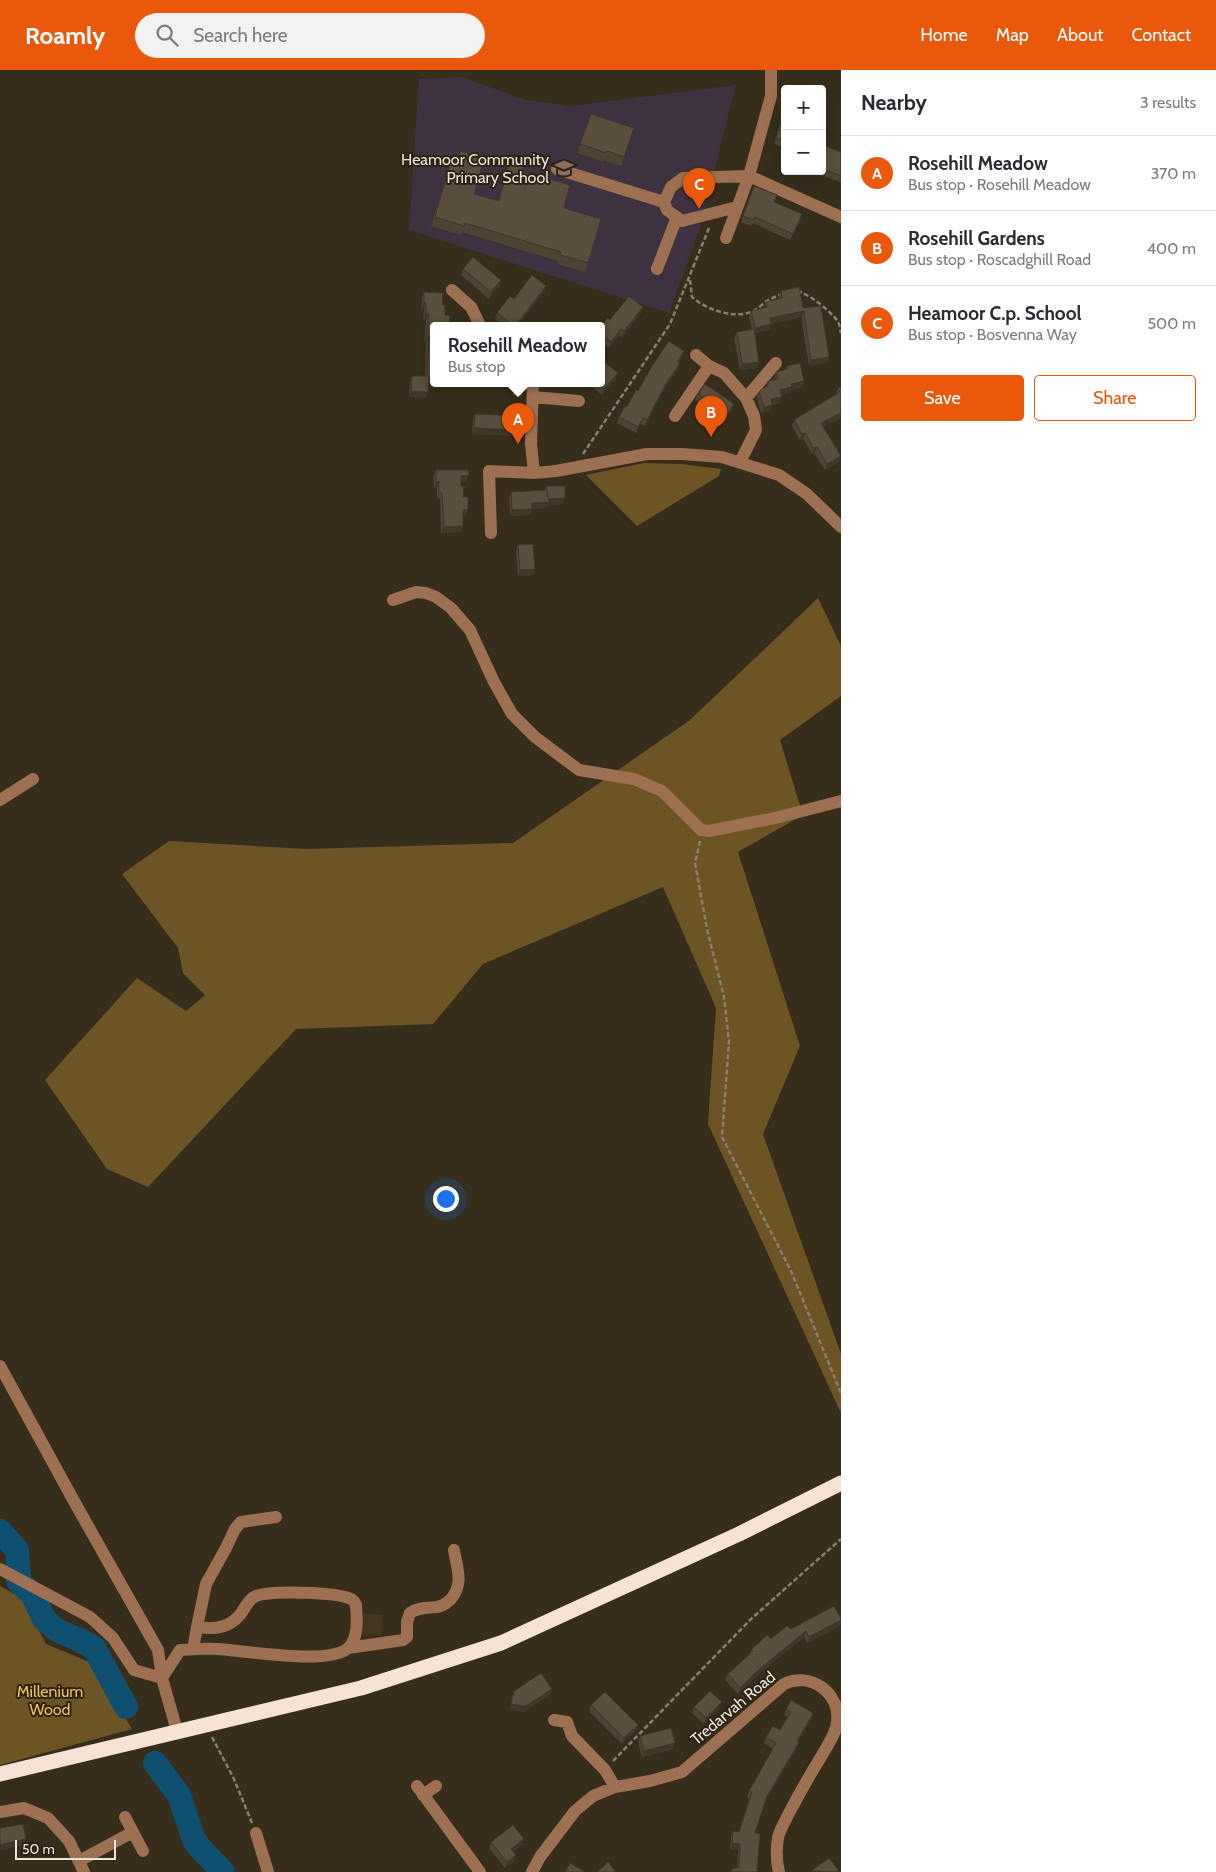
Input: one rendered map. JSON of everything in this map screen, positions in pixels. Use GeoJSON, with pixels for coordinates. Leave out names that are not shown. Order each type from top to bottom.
{"type":"FeatureCollection","features":[{"type":"Feature","properties":{"kind":"highway"},"geometry":{"type":"LineString","coordinates":[[0,1774],[360,1688],[501,1643],[739,1534],[841,1483]]}},
{"type":"Feature","properties":{"kind":"street"},"geometry":{"type":"LineString","coordinates":[[726,238],[749,176],[771,96],[771,70]]}},
{"type":"Feature","properties":{"kind":"street"},"geometry":{"type":"LineString","coordinates":[[557,169],[664,202]]}},
{"type":"Feature","properties":{"kind":"street"},"geometry":{"type":"LineString","coordinates":[[738,207],[682,221],[667,210],[664,202],[671,187],[683,178],[749,176],[841,217]]}},
{"type":"Feature","properties":{"kind":"street"},"geometry":{"type":"LineString","coordinates":[[657,269],[677,217]]}},
{"type":"Feature","properties":{"kind":"street"},"geometry":{"type":"LineString","coordinates":[[452,290],[471,307],[478,322]]}},
{"type":"Feature","properties":{"kind":"street"},"geometry":{"type":"LineString","coordinates":[[696,355],[709,366],[724,373],[746,398],[754,416],[756,430],[740,462]]}},
{"type":"Feature","properties":{"kind":"street"},"geometry":{"type":"LineString","coordinates":[[746,398],[776,363]]}},
{"type":"Feature","properties":{"kind":"street"},"geometry":{"type":"LineString","coordinates":[[675,416],[709,366]]}},
{"type":"Feature","properties":{"kind":"street"},"geometry":{"type":"LineString","coordinates":[[533,387],[531,444],[534,473]]}},
{"type":"Feature","properties":{"kind":"street"},"geometry":{"type":"LineString","coordinates":[[533,397],[579,401]]}},
{"type":"Feature","properties":{"kind":"street"},"geometry":{"type":"LineString","coordinates":[[491,533],[489,471],[534,473],[646,454],[722,457],[779,475],[807,494],[841,527]]}},
{"type":"Feature","properties":{"kind":"street"},"geometry":{"type":"LineString","coordinates":[[393,600],[416,592],[426,593],[436,597],[451,608],[470,630],[494,682],[512,714],[535,738],[579,770],[634,779],[662,791],[700,830],[709,831],[775,818],[841,801]]}},
{"type":"Feature","properties":{"kind":"street"},"geometry":{"type":"LineString","coordinates":[[0,800],[33,779]]}},
{"type":"Feature","properties":{"kind":"street"},"geometry":{"type":"LineString","coordinates":[[0,1366],[158,1650],[162,1678],[177,1731]]}},
{"type":"Feature","properties":{"kind":"street"},"geometry":{"type":"LineString","coordinates":[[193,1649],[206,1584],[235,1529],[241,1522],[276,1517]]}},
{"type":"Feature","properties":{"kind":"street"},"geometry":{"type":"LineString","coordinates":[[162,1678],[180,1650],[217,1649],[312,1657],[338,1653],[348,1648],[403,1640],[407,1636],[407,1622],[410,1613],[417,1609],[441,1606],[449,1601],[456,1592],[460,1580],[454,1550]]}},
{"type":"Feature","properties":{"kind":"street"},"geometry":{"type":"LineString","coordinates":[[0,1569],[90,1617],[113,1638],[134,1670],[162,1678]]}},
{"type":"Feature","properties":{"kind":"street"},"geometry":{"type":"LineString","coordinates":[[197,1627],[212,1629],[234,1622],[254,1597],[290,1592],[343,1597],[354,1602],[356,1611],[354,1638],[348,1648]]}},
{"type":"Feature","properties":{"kind":"street","name":"Tredarvah Road"},"geometry":{"type":"LineString","coordinates":[[532,1872],[540,1857],[575,1811],[593,1796],[615,1787],[650,1781],[682,1772],[784,1684],[793,1680],[810,1681],[824,1687],[835,1702],[837,1722],[830,1741],[800,1792],[778,1836],[776,1858],[779,1872]]}},
{"type":"Feature","properties":{"kind":"street"},"geometry":{"type":"LineString","coordinates":[[554,1720],[567,1722],[572,1736],[605,1770],[615,1787]]}},
{"type":"Feature","properties":{"kind":"street"},"geometry":{"type":"LineString","coordinates":[[436,1786],[420,1790],[480,1872]]}},
{"type":"Feature","properties":{"kind":"street"},"geometry":{"type":"LineString","coordinates":[[0,1812],[24,1808],[48,1818],[69,1841],[81,1866],[133,1832]]}},
{"type":"Feature","properties":{"kind":"street"},"geometry":{"type":"LineString","coordinates":[[125,1817],[143,1851]]}},
{"type":"Feature","properties":{"kind":"street"},"geometry":{"type":"LineString","coordinates":[[256,1833],[268,1872]]}},
{"type":"Feature","properties":{"kind":"path"},"geometry":{"type":"LineString","coordinates":[[574,467],[670,324],[690,278],[713,214]]}},
{"type":"Feature","properties":{"kind":"path"},"geometry":{"type":"LineString","coordinates":[[690,278],[692,297],[702,306],[718,312],[751,312],[768,300],[789,291],[799,291],[822,306],[839,323],[841,334]]}},
{"type":"Feature","properties":{"kind":"path"},"geometry":{"type":"LineString","coordinates":[[700,830],[700,844],[695,863],[707,929],[724,997],[729,1042],[722,1136],[791,1271],[841,1393]]}},
{"type":"Feature","properties":{"kind":"path"},"geometry":{"type":"LineString","coordinates":[[605,1770],[751,1619],[841,1539]]}},
{"type":"Feature","properties":{"kind":"path"},"geometry":{"type":"LineString","coordinates":[[206,1724],[234,1778],[256,1833]]}},
{"type":"Feature","properties":{"kind":"shaded area","name":"Heamoor Community Primary School"},"geometry":{"type":"Polygon","coordinates":[[[461,77],[526,100],[569,106],[736,85],[699,231],[669,313],[409,230],[419,79],[461,77]]]}},
{"type":"Feature","properties":{"kind":"shaded area"},"geometry":{"type":"Polygon","coordinates":[[[361,1613],[383,1615],[382,1636],[359,1635],[361,1613]]]}},
{"type":"Feature","properties":{"kind":"green space"},"geometry":{"type":"Polygon","coordinates":[[[513,387],[523,387],[522,396],[513,395],[513,387]]]}},
{"type":"Feature","properties":{"kind":"green space"},"geometry":{"type":"Polygon","coordinates":[[[644,463],[682,464],[721,469],[719,476],[637,526],[586,475],[644,463]]]}},
{"type":"Feature","properties":{"kind":"green space"},"geometry":{"type":"Polygon","coordinates":[[[818,598],[841,646],[841,696],[780,740],[803,815],[738,852],[800,1046],[763,1134],[841,1354],[841,1413],[708,1124],[716,1008],[663,887],[483,964],[433,1024],[296,1029],[148,1187],[107,1169],[45,1080],[137,978],[186,1011],[205,995],[183,973],[178,948],[122,874],[169,841],[306,849],[513,843],[690,720],[818,598]]]}},
{"type":"Feature","properties":{"kind":"green space","name":"Millenium Wood"},"geometry":{"type":"Polygon","coordinates":[[[0,1586],[23,1599],[46,1644],[94,1664],[132,1729],[0,1765],[0,1586]]]}},
{"type":"Feature","properties":{"kind":"building"},"geometry":{"type":"Polygon","coordinates":[[[591,114],[634,128],[624,157],[580,144],[591,114]]]}},
{"type":"Feature","properties":{"kind":"building"},"geometry":{"type":"Polygon","coordinates":[[[780,124],[781,140],[776,138],[780,124]]]}},
{"type":"Feature","properties":{"kind":"building"},"geometry":{"type":"Polygon","coordinates":[[[826,146],[841,152],[841,176],[826,170],[826,146]]]}},
{"type":"Feature","properties":{"kind":"building"},"geometry":{"type":"Polygon","coordinates":[[[460,151],[479,157],[477,164],[482,166],[474,194],[499,201],[510,161],[524,165],[522,171],[570,185],[564,208],[601,219],[588,263],[560,255],[561,252],[465,223],[464,226],[435,217],[452,157],[458,158],[460,151]]]}},
{"type":"Feature","properties":{"kind":"building"},"geometry":{"type":"Polygon","coordinates":[[[754,186],[777,195],[774,202],[802,214],[793,234],[755,217],[754,220],[743,216],[754,186]]]}},
{"type":"Feature","properties":{"kind":"building"},"geometry":{"type":"Polygon","coordinates":[[[473,257],[501,280],[491,292],[463,269],[473,257]]]}},
{"type":"Feature","properties":{"kind":"building"},"geometry":{"type":"Polygon","coordinates":[[[532,275],[546,286],[518,322],[509,322],[497,313],[510,296],[514,299],[532,275]]]}},
{"type":"Feature","properties":{"kind":"building"},"geometry":{"type":"Polygon","coordinates":[[[799,287],[803,308],[821,306],[829,357],[811,360],[804,311],[770,318],[771,324],[755,328],[751,311],[767,307],[766,302],[782,298],[781,291],[799,287]]]}},
{"type":"Feature","properties":{"kind":"building"},"geometry":{"type":"Polygon","coordinates":[[[424,292],[443,293],[442,305],[445,305],[445,315],[450,316],[449,322],[430,322],[430,377],[428,392],[411,391],[412,376],[427,376],[429,314],[426,314],[426,303],[424,303],[424,292]]]}},
{"type":"Feature","properties":{"kind":"building"},"geometry":{"type":"Polygon","coordinates":[[[629,296],[643,307],[624,331],[621,329],[611,342],[605,337],[604,322],[607,318],[610,320],[629,296]]]}},
{"type":"Feature","properties":{"kind":"building"},"geometry":{"type":"Polygon","coordinates":[[[754,329],[759,362],[742,364],[737,332],[754,329]]]}},
{"type":"Feature","properties":{"kind":"building"},"geometry":{"type":"Polygon","coordinates":[[[669,341],[684,351],[678,361],[680,363],[665,385],[647,420],[643,418],[638,427],[619,417],[636,390],[638,391],[669,341]]]}},
{"type":"Feature","properties":{"kind":"building"},"geometry":{"type":"Polygon","coordinates":[[[605,362],[618,373],[604,389],[602,387],[605,387],[605,362]]]}},
{"type":"Feature","properties":{"kind":"building"},"geometry":{"type":"Polygon","coordinates":[[[800,363],[804,381],[791,384],[792,387],[780,390],[782,397],[771,399],[772,405],[764,407],[759,392],[768,386],[768,381],[778,379],[776,372],[788,369],[787,366],[800,363]]]}},
{"type":"Feature","properties":{"kind":"building"},"geometry":{"type":"Polygon","coordinates":[[[705,384],[734,404],[727,415],[698,394],[705,384]]]}},
{"type":"Feature","properties":{"kind":"building"},"geometry":{"type":"Polygon","coordinates":[[[841,387],[841,413],[821,423],[841,456],[827,464],[817,447],[814,448],[805,433],[802,434],[794,420],[840,392],[838,388],[841,387]]]}},
{"type":"Feature","properties":{"kind":"building"},"geometry":{"type":"Polygon","coordinates":[[[475,414],[521,416],[521,430],[474,428],[475,414]]]}},
{"type":"Feature","properties":{"kind":"building"},"geometry":{"type":"Polygon","coordinates":[[[436,470],[468,470],[469,475],[461,476],[461,486],[464,486],[463,497],[468,497],[468,510],[463,510],[463,526],[444,527],[442,493],[439,492],[439,481],[436,482],[436,470]]]}},
{"type":"Feature","properties":{"kind":"building"},"geometry":{"type":"Polygon","coordinates":[[[546,486],[565,486],[565,498],[548,499],[549,502],[532,503],[532,509],[512,510],[511,492],[547,490],[546,486]]]}},
{"type":"Feature","properties":{"kind":"building"},"geometry":{"type":"Polygon","coordinates":[[[533,544],[535,569],[520,570],[518,545],[533,544]]]}},
{"type":"Feature","properties":{"kind":"building"},"geometry":{"type":"Polygon","coordinates":[[[834,1606],[841,1620],[809,1637],[806,1631],[756,1672],[740,1688],[728,1674],[767,1635],[771,1639],[787,1626],[791,1629],[834,1606]]]}},
{"type":"Feature","properties":{"kind":"building"},"geometry":{"type":"Polygon","coordinates":[[[541,1673],[552,1689],[526,1706],[511,1704],[514,1691],[541,1673]]]}},
{"type":"Feature","properties":{"kind":"building"},"geometry":{"type":"Polygon","coordinates":[[[710,1691],[722,1702],[706,1718],[694,1707],[710,1691]]]}},
{"type":"Feature","properties":{"kind":"building"},"geometry":{"type":"Polygon","coordinates":[[[605,1692],[638,1725],[624,1738],[591,1705],[605,1692]]]}},
{"type":"Feature","properties":{"kind":"building"},"geometry":{"type":"Polygon","coordinates":[[[791,1700],[813,1713],[797,1741],[799,1742],[767,1796],[755,1833],[760,1834],[758,1872],[732,1872],[732,1869],[739,1867],[740,1844],[732,1843],[733,1831],[739,1832],[752,1793],[749,1791],[776,1743],[766,1737],[773,1726],[780,1730],[791,1712],[786,1709],[791,1700]]]}},
{"type":"Feature","properties":{"kind":"building"},"geometry":{"type":"Polygon","coordinates":[[[671,1728],[675,1743],[644,1751],[640,1736],[671,1728]]]}},
{"type":"Feature","properties":{"kind":"building"},"geometry":{"type":"Polygon","coordinates":[[[23,1824],[26,1839],[0,1845],[0,1828],[23,1824]]]}},
{"type":"Feature","properties":{"kind":"building"},"geometry":{"type":"Polygon","coordinates":[[[513,1825],[524,1839],[511,1849],[516,1855],[507,1862],[491,1842],[513,1825]]]}},
{"type":"Feature","properties":{"kind":"building"},"geometry":{"type":"Polygon","coordinates":[[[829,1858],[838,1872],[811,1871],[829,1858]]]}},
{"type":"Feature","properties":{"kind":"building"},"geometry":{"type":"Polygon","coordinates":[[[608,1862],[616,1872],[598,1871],[608,1862]]]}},
{"type":"Feature","properties":{"kind":"building"},"geometry":{"type":"Polygon","coordinates":[[[570,1863],[585,1872],[565,1872],[570,1863]]]}},
{"type":"Feature","properties":{"kind":"waterway"},"geometry":{"type":"LineString","coordinates":[[0,1531],[17,1550],[19,1576]]}},
{"type":"Feature","properties":{"kind":"waterway"},"geometry":{"type":"LineString","coordinates":[[18,1581],[32,1594],[44,1619],[58,1631],[94,1648],[126,1707]]}},
{"type":"Feature","properties":{"kind":"waterway"},"geometry":{"type":"LineString","coordinates":[[155,1763],[179,1795],[194,1840],[223,1872]]}},
{"type":"Feature","properties":{"kind":"place","name":"Heamoor Community Primary School"},"geometry":{"type":"Point","coordinates":[564,168]}},
{"type":"Feature","properties":{"kind":"place","name":"Heamoor C.p. School"},"geometry":{"type":"Point","coordinates":[699,209]}},
{"type":"Feature","properties":{"kind":"place","name":"Rosehill Gardens"},"geometry":{"type":"Point","coordinates":[711,437]}},
{"type":"Feature","properties":{"kind":"place","name":"Rosehill Meadow"},"geometry":{"type":"Point","coordinates":[518,444]}}]}
